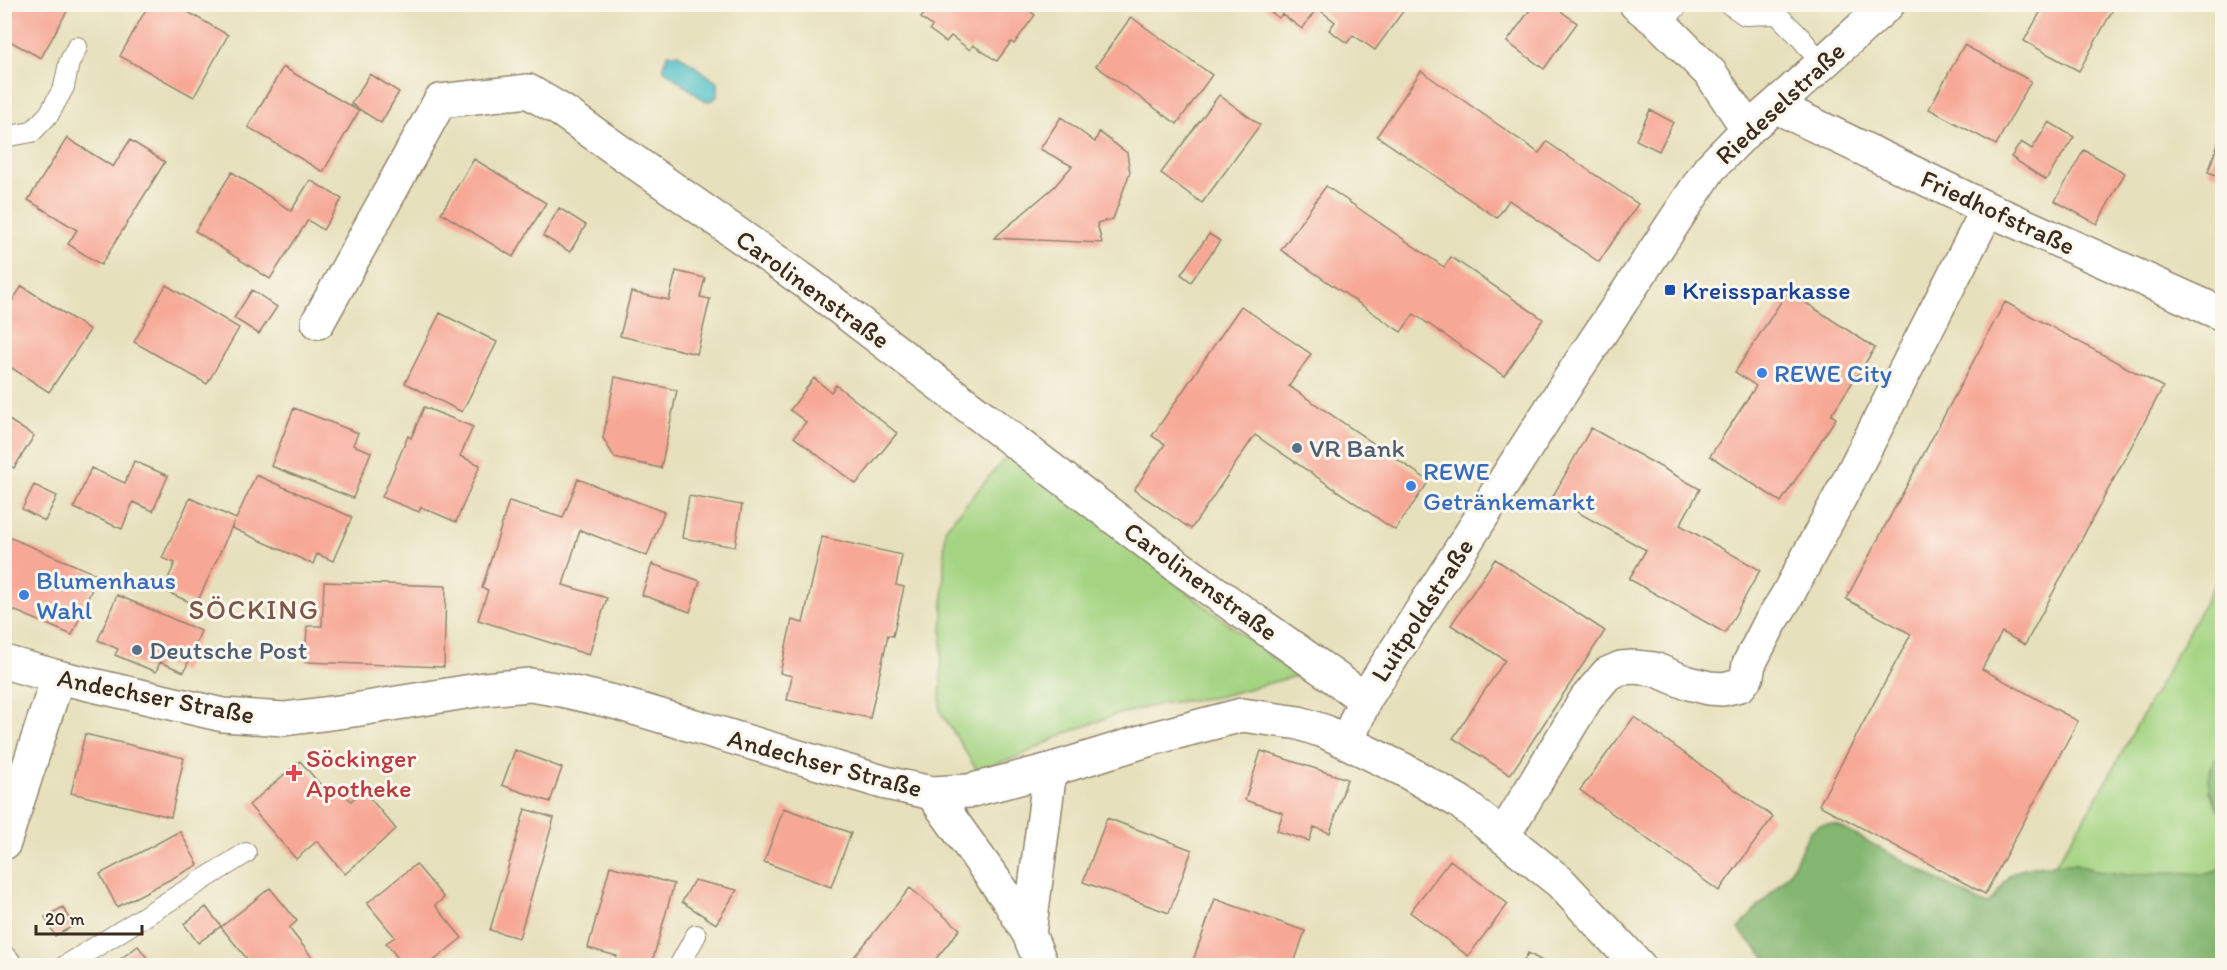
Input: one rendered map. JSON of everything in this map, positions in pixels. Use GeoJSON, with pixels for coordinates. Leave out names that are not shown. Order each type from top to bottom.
{"type":"FeatureCollection","features":[{"type":"Feature","properties":{"kind":"street","name":"Riedeselstraße"},"geometry":{"type":"LineString","coordinates":[[1642,270],[1710,168],[1748,129],[1888,4]]}},
{"type":"Feature","properties":{"kind":"street"},"geometry":{"type":"LineString","coordinates":[[1659,11],[1711,74],[1748,129]]}},
{"type":"Feature","properties":{"kind":"street","name":"Carolinenstraße"},"geometry":{"type":"LineString","coordinates":[[318,322],[440,101],[528,91],[619,149],[807,283],[1179,567],[1365,699]]}},
{"type":"Feature","properties":{"kind":"street","name":"Friedhofstraße"},"geometry":{"type":"LineString","coordinates":[[1775,106],[1988,208],[2223,314]]}},
{"type":"Feature","properties":{"kind":"street"},"geometry":{"type":"LineString","coordinates":[[1503,836],[1586,699],[1607,674],[1621,669],[1654,669],[1685,682],[1724,689],[1740,684],[1747,676],[1749,664],[1769,625],[1849,480],[1988,208]]}},
{"type":"Feature","properties":{"kind":"street","name":"Luitpoldstraße"},"geometry":{"type":"LineString","coordinates":[[1347,742],[1365,699],[1642,270]]}},
{"type":"Feature","properties":{"kind":"street","name":"Andechser Straße"},"geometry":{"type":"LineString","coordinates":[[4,662],[58,677],[223,715],[284,719],[484,689],[530,686],[561,690],[614,702],[886,783],[932,793],[969,791],[1050,770],[1154,738],[1242,716],[1299,723],[1347,742],[1402,769],[1460,802],[1560,882],[1639,966]]}},
{"type":"Feature","properties":{"kind":"street"},"geometry":{"type":"LineString","coordinates":[[4,843],[58,677]]}},
{"type":"Feature","properties":{"kind":"street"},"geometry":{"type":"LineString","coordinates":[[1029,934],[1050,770]]}},
{"type":"Feature","properties":{"kind":"street"},"geometry":{"type":"LineString","coordinates":[[932,793],[1010,902],[1029,934],[1042,966]]}},
{"type":"Feature","properties":{"kind":"lane"},"geometry":{"type":"LineString","coordinates":[[1729,4],[1745,15],[1782,9],[1800,37],[1822,64]]}},
{"type":"Feature","properties":{"kind":"lane"},"geometry":{"type":"LineString","coordinates":[[4,137],[32,132],[49,114],[64,87],[69,63],[77,47]]}},
{"type":"Feature","properties":{"kind":"lane"},"geometry":{"type":"LineString","coordinates":[[65,966],[246,853]]}},
{"type":"Feature","properties":{"kind":"lane"},"geometry":{"type":"LineString","coordinates":[[679,966],[696,935]]}},
{"type":"Feature","properties":{"kind":"green space"},"geometry":{"type":"Polygon","coordinates":[[[1011,451],[1193,597],[1297,676],[1217,697],[1166,703],[1115,715],[1064,734],[1020,756],[977,770],[940,711],[945,529],[1011,451]]]}},
{"type":"Feature","properties":{"kind":"green space"},"geometry":{"type":"Polygon","coordinates":[[[2222,571],[2222,759],[2214,760],[2209,792],[2222,816],[2222,867],[2206,874],[2128,875],[2096,871],[2075,864],[2055,865],[2099,794],[2222,571]]]}},
{"type":"Feature","properties":{"kind":"green space"},"geometry":{"type":"Polygon","coordinates":[[[2214,759],[2222,759],[2222,816],[2209,789],[2209,776],[2214,759]]]}},
{"type":"Feature","properties":{"kind":"green space"},"geometry":{"type":"Polygon","coordinates":[[[1819,825],[1837,825],[1980,902],[1988,904],[1994,899],[2009,875],[2024,868],[2075,864],[2096,871],[2128,875],[2169,872],[2206,874],[2222,867],[2222,965],[1773,965],[1738,929],[1790,872],[1810,831],[1819,825]]]}},
{"type":"Feature","properties":{"kind":"water"},"geometry":{"type":"Polygon","coordinates":[[[668,54],[678,54],[718,83],[718,95],[713,100],[705,101],[664,70],[668,54]]]}},
{"type":"Feature","properties":{"kind":"building"},"geometry":{"type":"Polygon","coordinates":[[[4,4],[71,4],[41,58],[4,38],[4,4]]]}},
{"type":"Feature","properties":{"kind":"building"},"geometry":{"type":"Polygon","coordinates":[[[149,4],[174,4],[228,35],[194,97],[120,56],[149,4]]]}},
{"type":"Feature","properties":{"kind":"building"},"geometry":{"type":"Polygon","coordinates":[[[917,4],[1031,4],[1027,9],[1035,15],[1014,44],[1011,42],[997,61],[973,45],[970,50],[951,36],[946,42],[930,30],[932,26],[921,18],[926,11],[917,4]]]}},
{"type":"Feature","properties":{"kind":"building"},"geometry":{"type":"Polygon","coordinates":[[[1265,4],[1396,4],[1404,10],[1375,50],[1353,35],[1347,43],[1329,30],[1335,22],[1317,8],[1302,29],[1282,14],[1279,18],[1264,7],[1265,4]]]}},
{"type":"Feature","properties":{"kind":"building"},"geometry":{"type":"Polygon","coordinates":[[[1534,4],[1551,4],[1577,23],[1544,69],[1507,42],[1534,4]]]}},
{"type":"Feature","properties":{"kind":"building"},"geometry":{"type":"Polygon","coordinates":[[[2045,4],[2116,4],[2079,71],[2024,41],[2045,4]]]}},
{"type":"Feature","properties":{"kind":"building"},"geometry":{"type":"Polygon","coordinates":[[[1131,17],[1212,75],[1177,124],[1096,66],[1131,17]]]}},
{"type":"Feature","properties":{"kind":"building"},"geometry":{"type":"Polygon","coordinates":[[[1964,45],[2031,81],[1996,145],[1929,109],[1964,45]]]}},
{"type":"Feature","properties":{"kind":"building"},"geometry":{"type":"Polygon","coordinates":[[[283,67],[359,111],[323,172],[248,127],[283,67]]]}},
{"type":"Feature","properties":{"kind":"building"},"geometry":{"type":"Polygon","coordinates":[[[1421,71],[1539,153],[1547,142],[1638,204],[1599,262],[1509,200],[1497,218],[1377,136],[1421,71]]]}},
{"type":"Feature","properties":{"kind":"building"},"geometry":{"type":"Polygon","coordinates":[[[370,74],[399,92],[381,123],[351,104],[370,74]]]}},
{"type":"Feature","properties":{"kind":"building"},"geometry":{"type":"Polygon","coordinates":[[[1219,95],[1260,125],[1202,203],[1161,173],[1219,95]]]}},
{"type":"Feature","properties":{"kind":"building"},"geometry":{"type":"Polygon","coordinates":[[[1650,110],[1673,122],[1659,151],[1636,140],[1650,110]]]}},
{"type":"Feature","properties":{"kind":"building"},"geometry":{"type":"Polygon","coordinates":[[[1061,117],[1095,142],[1099,132],[1127,153],[1130,172],[1113,219],[1097,223],[1102,243],[994,238],[1054,187],[1072,166],[1040,149],[1061,117]]]}},
{"type":"Feature","properties":{"kind":"building"},"geometry":{"type":"Polygon","coordinates":[[[2049,122],[2074,137],[2046,180],[2011,157],[2021,142],[2032,149],[2049,122]]]}},
{"type":"Feature","properties":{"kind":"building"},"geometry":{"type":"Polygon","coordinates":[[[2222,132],[2222,177],[2208,172],[2222,132]]]}},
{"type":"Feature","properties":{"kind":"building"},"geometry":{"type":"Polygon","coordinates":[[[67,138],[113,167],[130,140],[165,162],[101,265],[68,244],[77,230],[28,200],[67,138]]]}},
{"type":"Feature","properties":{"kind":"building"},"geometry":{"type":"Polygon","coordinates":[[[2084,150],[2125,173],[2097,224],[2055,201],[2084,150]]]}},
{"type":"Feature","properties":{"kind":"building"},"geometry":{"type":"Polygon","coordinates":[[[474,159],[546,203],[513,257],[441,213],[474,159]]]}},
{"type":"Feature","properties":{"kind":"building"},"geometry":{"type":"Polygon","coordinates":[[[232,172],[291,211],[310,180],[342,199],[323,230],[308,220],[270,279],[195,231],[232,172]]]}},
{"type":"Feature","properties":{"kind":"building"},"geometry":{"type":"Polygon","coordinates":[[[1326,186],[1444,267],[1451,257],[1543,319],[1504,376],[1414,314],[1401,332],[1281,250],[1326,186]]]}},
{"type":"Feature","properties":{"kind":"building"},"geometry":{"type":"Polygon","coordinates":[[[559,208],[586,225],[570,252],[543,236],[559,208]]]}},
{"type":"Feature","properties":{"kind":"building"},"geometry":{"type":"Polygon","coordinates":[[[1209,234],[1220,241],[1191,282],[1181,274],[1209,234]]]}},
{"type":"Feature","properties":{"kind":"building"},"geometry":{"type":"Polygon","coordinates":[[[676,271],[705,278],[700,297],[710,299],[697,354],[620,336],[631,292],[669,300],[676,271]]]}},
{"type":"Feature","properties":{"kind":"building"},"geometry":{"type":"Polygon","coordinates":[[[166,285],[239,328],[207,384],[134,342],[166,285]]]}},
{"type":"Feature","properties":{"kind":"building"},"geometry":{"type":"Polygon","coordinates":[[[22,286],[90,330],[49,392],[4,363],[4,313],[22,286]]]}},
{"type":"Feature","properties":{"kind":"building"},"geometry":{"type":"Polygon","coordinates":[[[252,290],[277,307],[259,334],[234,318],[252,290]]]}},
{"type":"Feature","properties":{"kind":"building"},"geometry":{"type":"Polygon","coordinates":[[[1788,291],[1875,348],[1831,415],[1836,418],[1781,502],[1710,456],[1756,386],[1735,372],[1788,291]]]}},
{"type":"Feature","properties":{"kind":"building"},"geometry":{"type":"Polygon","coordinates":[[[2005,302],[2163,387],[2025,645],[2002,632],[1982,669],[2078,721],[1985,894],[1819,805],[1911,634],[1846,599],[2005,302]]]}},
{"type":"Feature","properties":{"kind":"building"},"geometry":{"type":"Polygon","coordinates":[[[1241,306],[1311,354],[1289,386],[1429,481],[1395,530],[1255,435],[1191,529],[1134,490],[1165,444],[1152,436],[1241,306]]]}},
{"type":"Feature","properties":{"kind":"building"},"geometry":{"type":"Polygon","coordinates":[[[440,313],[497,342],[462,412],[405,383],[440,313]]]}},
{"type":"Feature","properties":{"kind":"building"},"geometry":{"type":"Polygon","coordinates":[[[615,377],[677,390],[661,468],[615,458],[603,438],[615,377]]]}},
{"type":"Feature","properties":{"kind":"building"},"geometry":{"type":"Polygon","coordinates":[[[814,378],[831,392],[836,385],[897,433],[856,484],[794,437],[806,422],[790,410],[814,378]]]}},
{"type":"Feature","properties":{"kind":"building"},"geometry":{"type":"Polygon","coordinates":[[[424,407],[473,427],[460,456],[480,465],[456,522],[421,507],[419,512],[382,497],[408,436],[411,438],[424,407]]]}},
{"type":"Feature","properties":{"kind":"building"},"geometry":{"type":"Polygon","coordinates":[[[294,408],[358,433],[353,445],[371,452],[353,498],[271,466],[294,408]]]}},
{"type":"Feature","properties":{"kind":"building"},"geometry":{"type":"Polygon","coordinates":[[[9,420],[34,436],[14,468],[4,463],[4,428],[9,420]]]}},
{"type":"Feature","properties":{"kind":"building"},"geometry":{"type":"Polygon","coordinates":[[[1591,428],[1700,489],[1680,525],[1760,570],[1725,633],[1629,579],[1646,550],[1552,498],[1591,428]]]}},
{"type":"Feature","properties":{"kind":"building"},"geometry":{"type":"Polygon","coordinates":[[[134,461],[168,476],[153,511],[133,502],[122,529],[74,508],[91,468],[125,483],[134,461]]]}},
{"type":"Feature","properties":{"kind":"building"},"geometry":{"type":"Polygon","coordinates":[[[256,475],[352,517],[333,561],[317,554],[313,564],[232,528],[234,522],[196,605],[163,590],[175,563],[162,558],[190,498],[236,519],[256,475]]]}},
{"type":"Feature","properties":{"kind":"building"},"geometry":{"type":"Polygon","coordinates":[[[578,479],[664,512],[647,556],[580,530],[563,585],[607,598],[589,655],[478,620],[488,590],[482,588],[509,501],[563,518],[578,479]]]}},
{"type":"Feature","properties":{"kind":"building"},"geometry":{"type":"Polygon","coordinates":[[[34,485],[57,496],[45,521],[22,509],[34,485]]]}},
{"type":"Feature","properties":{"kind":"building"},"geometry":{"type":"Polygon","coordinates":[[[689,496],[742,505],[735,547],[682,538],[689,496]]]}},
{"type":"Feature","properties":{"kind":"building"},"geometry":{"type":"Polygon","coordinates":[[[4,535],[98,575],[72,635],[4,606],[4,535]]]}},
{"type":"Feature","properties":{"kind":"building"},"geometry":{"type":"Polygon","coordinates":[[[822,537],[902,555],[896,585],[904,587],[893,636],[888,635],[870,718],[787,700],[792,676],[780,673],[792,620],[803,623],[822,537]]]}},
{"type":"Feature","properties":{"kind":"building"},"geometry":{"type":"Polygon","coordinates":[[[1495,559],[1605,631],[1510,775],[1453,738],[1505,660],[1451,625],[1495,559]]]}},
{"type":"Feature","properties":{"kind":"building"},"geometry":{"type":"Polygon","coordinates":[[[652,564],[700,581],[690,612],[642,595],[652,564]]]}},
{"type":"Feature","properties":{"kind":"building"},"geometry":{"type":"Polygon","coordinates":[[[324,582],[446,586],[444,667],[305,662],[307,626],[322,626],[324,582]]]}},
{"type":"Feature","properties":{"kind":"building"},"geometry":{"type":"Polygon","coordinates":[[[117,595],[201,631],[184,672],[160,662],[156,672],[115,655],[118,649],[98,640],[117,595]]]}},
{"type":"Feature","properties":{"kind":"building"},"geometry":{"type":"Polygon","coordinates":[[[1634,717],[1773,817],[1719,891],[1580,790],[1634,717]]]}},
{"type":"Feature","properties":{"kind":"building"},"geometry":{"type":"Polygon","coordinates":[[[85,734],[184,758],[171,817],[71,793],[85,734]]]}},
{"type":"Feature","properties":{"kind":"building"},"geometry":{"type":"Polygon","coordinates":[[[515,750],[562,768],[550,802],[502,785],[515,750]]]}},
{"type":"Feature","properties":{"kind":"building"},"geometry":{"type":"Polygon","coordinates":[[[1261,751],[1347,779],[1330,833],[1314,827],[1309,841],[1277,831],[1283,813],[1245,800],[1261,751]]]}},
{"type":"Feature","properties":{"kind":"building"},"geometry":{"type":"Polygon","coordinates":[[[300,761],[332,798],[341,791],[351,801],[363,790],[396,829],[345,874],[317,841],[296,859],[249,805],[300,761]]]}},
{"type":"Feature","properties":{"kind":"building"},"geometry":{"type":"Polygon","coordinates":[[[784,808],[851,833],[831,887],[764,862],[784,808]]]}},
{"type":"Feature","properties":{"kind":"building"},"geometry":{"type":"Polygon","coordinates":[[[525,809],[554,818],[519,938],[490,930],[525,809]]]}},
{"type":"Feature","properties":{"kind":"building"},"geometry":{"type":"Polygon","coordinates":[[[1107,818],[1192,850],[1169,913],[1083,882],[1107,818]]]}},
{"type":"Feature","properties":{"kind":"building"},"geometry":{"type":"Polygon","coordinates":[[[180,831],[198,865],[117,907],[100,874],[180,831]]]}},
{"type":"Feature","properties":{"kind":"building"},"geometry":{"type":"Polygon","coordinates":[[[1450,860],[1508,904],[1468,956],[1410,912],[1450,860]]]}},
{"type":"Feature","properties":{"kind":"building"},"geometry":{"type":"Polygon","coordinates":[[[416,864],[444,898],[435,905],[462,938],[427,966],[404,966],[386,943],[395,937],[367,903],[416,864]]]}},
{"type":"Feature","properties":{"kind":"building"},"geometry":{"type":"Polygon","coordinates":[[[610,866],[674,884],[651,966],[615,966],[617,956],[588,948],[610,866]]]}},
{"type":"Feature","properties":{"kind":"building"},"geometry":{"type":"Polygon","coordinates":[[[694,880],[737,890],[716,924],[682,902],[694,880]]]}},
{"type":"Feature","properties":{"kind":"building"},"geometry":{"type":"Polygon","coordinates":[[[270,888],[297,921],[289,928],[315,961],[310,966],[242,966],[248,960],[221,927],[270,888]]]}},
{"type":"Feature","properties":{"kind":"building"},"geometry":{"type":"Polygon","coordinates":[[[910,888],[960,929],[930,966],[854,966],[850,962],[910,888]]]}},
{"type":"Feature","properties":{"kind":"building"},"geometry":{"type":"Polygon","coordinates":[[[1215,899],[1305,931],[1293,966],[1191,966],[1215,899]]]}},
{"type":"Feature","properties":{"kind":"building"},"geometry":{"type":"Polygon","coordinates":[[[63,907],[73,926],[55,936],[45,917],[63,907]]]}},
{"type":"Feature","properties":{"kind":"building"},"geometry":{"type":"Polygon","coordinates":[[[206,907],[221,926],[198,943],[184,924],[206,907]]]}},
{"type":"Feature","properties":{"kind":"building"},"geometry":{"type":"Polygon","coordinates":[[[138,946],[153,966],[111,966],[138,946]]]}},
{"type":"Feature","properties":{"kind":"building"},"geometry":{"type":"Polygon","coordinates":[[[1528,953],[1551,966],[1521,966],[1528,953]]]}},
{"type":"Feature","properties":{"kind":"place","name":"Kreissparkasse"},"geometry":{"type":"Point","coordinates":[1670,290]}},
{"type":"Feature","properties":{"kind":"place","name":"REWE City"},"geometry":{"type":"Point","coordinates":[1762,373]}},
{"type":"Feature","properties":{"kind":"place","name":"VR Bank"},"geometry":{"type":"Point","coordinates":[1297,448]}},
{"type":"Feature","properties":{"kind":"place","name":"REWE Getränkemarkt"},"geometry":{"type":"Point","coordinates":[1411,486]}},
{"type":"Feature","properties":{"kind":"place","name":"Blumenhaus Wahl"},"geometry":{"type":"Point","coordinates":[24,595]}},
{"type":"Feature","properties":{"kind":"place","name":"Deutsche Post"},"geometry":{"type":"Point","coordinates":[137,650]}},
{"type":"Feature","properties":{"kind":"place","name":"Söckinger Apotheke"},"geometry":{"type":"Point","coordinates":[294,773]}},
{"type":"Feature","properties":{"kind":"district","name":"SÖCKING"},"geometry":{"type":"Point","coordinates":[254,609]}}]}
